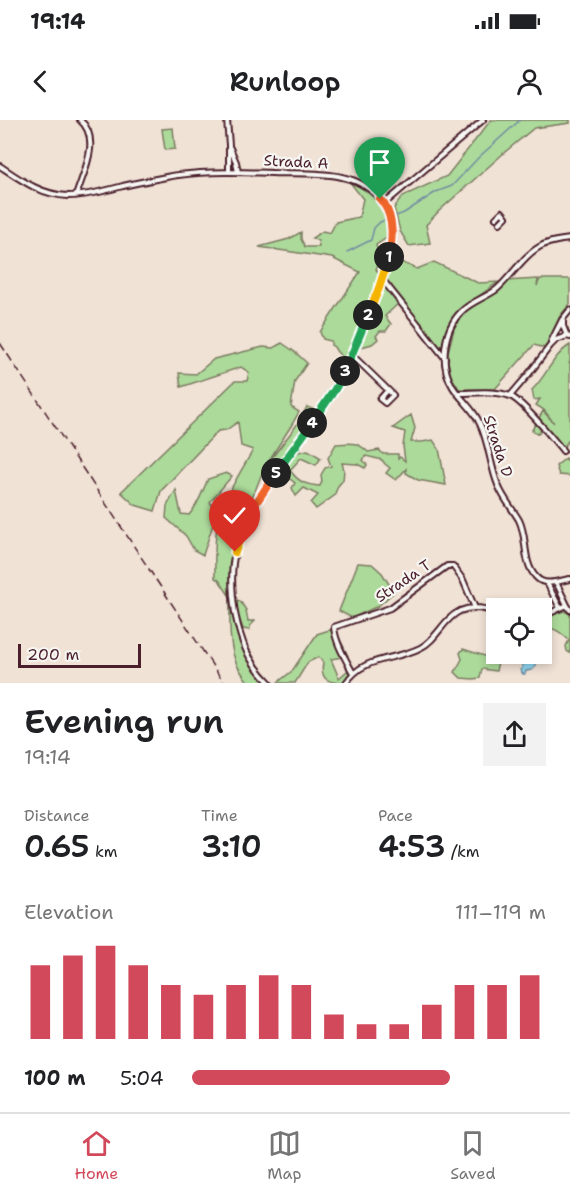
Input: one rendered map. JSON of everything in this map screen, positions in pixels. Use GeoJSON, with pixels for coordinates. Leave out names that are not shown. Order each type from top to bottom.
{"type":"FeatureCollection","features":[{"type":"Feature","properties":{"kind":"street"},"geometry":{"type":"LineString","coordinates":[[76,196],[91,144],[88,130],[80,120]]}},
{"type":"Feature","properties":{"kind":"street"},"geometry":{"type":"LineString","coordinates":[[227,120],[230,172]]}},
{"type":"Feature","properties":{"kind":"street"},"geometry":{"type":"LineString","coordinates":[[384,204],[483,120]]}},
{"type":"Feature","properties":{"kind":"street"},"geometry":{"type":"LineString","coordinates":[[229,145],[238,172]]}},
{"type":"Feature","properties":{"kind":"street","name":"Strada A"},"geometry":{"type":"LineString","coordinates":[[0,166],[36,188],[54,194],[76,196],[177,176],[230,172],[322,175],[356,182],[367,188],[384,204],[390,218],[391,246],[382,279],[352,355],[327,402],[254,506],[235,552],[232,585],[237,623],[248,656],[257,670],[270,683]]}},
{"type":"Feature","properties":{"kind":"street"},"geometry":{"type":"LineString","coordinates":[[496,218],[502,212],[506,217],[500,223]]}},
{"type":"Feature","properties":{"kind":"street","name":"Strada D"},"geometry":{"type":"LineString","coordinates":[[546,583],[535,576],[529,566],[522,528],[499,488],[480,423],[449,380],[445,347],[457,317],[463,310],[498,288],[526,258],[539,248],[553,242],[570,239]]}},
{"type":"Feature","properties":{"kind":"street","name":"Strada D"},"geometry":{"type":"LineString","coordinates":[[382,279],[445,359]]}},
{"type":"Feature","properties":{"kind":"street"},"geometry":{"type":"LineString","coordinates":[[550,346],[563,318],[570,310]]}},
{"type":"Feature","properties":{"kind":"street"},"geometry":{"type":"LineString","coordinates":[[510,396],[550,346],[556,340],[568,336],[561,326]]}},
{"type":"Feature","properties":{"kind":"street"},"geometry":{"type":"LineString","coordinates":[[352,355],[388,390]]}},
{"type":"Feature","properties":{"kind":"street"},"geometry":{"type":"LineString","coordinates":[[457,393],[496,393],[510,396],[519,402],[563,451]]}},
{"type":"Feature","properties":{"kind":"street","name":"Strada T"},"geometry":{"type":"LineString","coordinates":[[353,673],[334,627],[390,608],[447,566],[453,566],[460,576],[475,608]]}},
{"type":"Feature","properties":{"kind":"street"},"geometry":{"type":"LineString","coordinates":[[560,608],[546,583],[570,579]]}},
{"type":"Feature","properties":{"kind":"street"},"geometry":{"type":"LineString","coordinates":[[556,582],[570,610]]}},
{"type":"Feature","properties":{"kind":"street"},"geometry":{"type":"LineString","coordinates":[[552,612],[567,605]]}},
{"type":"Feature","properties":{"kind":"street"},"geometry":{"type":"LineString","coordinates":[[346,683],[361,667],[421,648],[433,639],[452,616],[464,610],[486,609]]}},
{"type":"Feature","properties":{"kind":"green space"},"geometry":{"type":"Polygon","coordinates":[[[491,120],[570,120],[570,123],[534,128],[426,225],[430,243],[409,246],[400,231],[394,208],[403,196],[447,176],[491,120]]]}},
{"type":"Feature","properties":{"kind":"green space"},"geometry":{"type":"Polygon","coordinates":[[[173,128],[175,149],[165,150],[162,129],[173,128]]]}},
{"type":"Feature","properties":{"kind":"green space"},"geometry":{"type":"Polygon","coordinates":[[[349,181],[370,193],[385,217],[388,237],[376,245],[382,258],[376,269],[400,302],[385,316],[391,324],[386,331],[380,331],[376,336],[378,339],[372,344],[351,350],[344,358],[331,345],[331,341],[323,339],[320,332],[360,272],[332,258],[259,247],[289,239],[301,232],[301,239],[305,247],[319,247],[318,241],[312,238],[323,231],[330,233],[336,222],[359,217],[363,199],[349,181]]]}},
{"type":"Feature","properties":{"kind":"green space"},"geometry":{"type":"Polygon","coordinates":[[[389,257],[417,269],[434,262],[478,283],[498,282],[456,313],[443,346],[439,346],[383,277],[389,257]]]}},
{"type":"Feature","properties":{"kind":"green space"},"geometry":{"type":"Polygon","coordinates":[[[538,279],[537,286],[540,279],[570,279],[570,304],[560,316],[545,348],[534,345],[495,389],[459,389],[451,376],[447,356],[454,329],[463,312],[497,292],[505,281],[538,279]]]}},
{"type":"Feature","properties":{"kind":"green space"},"geometry":{"type":"Polygon","coordinates":[[[282,343],[307,363],[295,381],[291,407],[299,412],[264,468],[248,509],[236,529],[229,595],[219,580],[215,578],[215,546],[222,508],[253,450],[241,446],[238,422],[226,430],[218,431],[161,491],[155,511],[135,505],[121,492],[235,381],[247,381],[249,372],[241,367],[181,387],[179,373],[196,374],[214,359],[263,347],[273,348],[282,343]]]}},
{"type":"Feature","properties":{"kind":"green space"},"geometry":{"type":"Polygon","coordinates":[[[570,345],[570,445],[568,441],[563,448],[547,437],[544,427],[538,434],[532,430],[543,411],[554,423],[544,410],[536,405],[540,399],[534,400],[532,390],[559,354],[570,345]]]}},
{"type":"Feature","properties":{"kind":"green space"},"geometry":{"type":"Polygon","coordinates":[[[307,407],[315,410],[271,474],[265,467],[296,426],[307,407]]]}},
{"type":"Feature","properties":{"kind":"green space"},"geometry":{"type":"Polygon","coordinates":[[[411,415],[415,428],[411,442],[433,440],[439,449],[446,485],[418,480],[406,473],[406,469],[396,480],[386,473],[390,468],[382,460],[366,456],[363,460],[367,465],[365,468],[357,464],[342,463],[343,480],[334,496],[316,509],[311,503],[318,495],[304,488],[296,496],[292,488],[295,483],[290,479],[279,477],[293,453],[308,450],[321,458],[316,465],[301,458],[290,470],[303,482],[320,486],[321,475],[325,468],[331,466],[328,458],[336,444],[353,444],[368,452],[379,450],[383,454],[398,454],[398,459],[400,457],[405,461],[403,446],[405,432],[393,428],[411,415]]]}},
{"type":"Feature","properties":{"kind":"green space"},"geometry":{"type":"Polygon","coordinates":[[[566,458],[570,465],[570,476],[559,475],[556,466],[566,458]]]}},
{"type":"Feature","properties":{"kind":"green space"},"geometry":{"type":"Polygon","coordinates":[[[226,473],[232,476],[210,502],[217,512],[203,555],[194,550],[186,536],[166,518],[167,506],[176,490],[181,514],[189,515],[198,502],[208,479],[226,473]]]}},
{"type":"Feature","properties":{"kind":"green space"},"geometry":{"type":"Polygon","coordinates":[[[358,563],[372,564],[382,573],[394,592],[378,606],[352,618],[339,611],[358,563]]]}},
{"type":"Feature","properties":{"kind":"green space"},"geometry":{"type":"Polygon","coordinates":[[[230,599],[240,601],[246,610],[248,621],[255,621],[249,630],[243,629],[238,615],[234,617],[247,658],[269,683],[249,683],[238,667],[231,642],[230,599]]]}},
{"type":"Feature","properties":{"kind":"green space"},"geometry":{"type":"Polygon","coordinates":[[[564,611],[570,614],[570,653],[566,646],[569,640],[552,629],[552,615],[564,611]]]}},
{"type":"Feature","properties":{"kind":"green space"},"geometry":{"type":"Polygon","coordinates":[[[329,630],[337,633],[348,656],[331,659],[339,678],[347,671],[350,674],[346,683],[336,683],[325,678],[323,663],[319,657],[308,662],[295,683],[277,683],[292,671],[317,634],[329,630]]]}},
{"type":"Feature","properties":{"kind":"green space"},"geometry":{"type":"Polygon","coordinates":[[[463,649],[485,656],[486,664],[498,664],[496,671],[482,669],[480,678],[461,678],[455,672],[462,659],[460,653],[463,649]]]}},
{"type":"Feature","properties":{"kind":"water"},"geometry":{"type":"Polygon","coordinates":[[[522,664],[536,664],[525,674],[520,670],[522,664]]]}},
{"type":"Feature","properties":{"kind":"waterway"},"geometry":{"type":"LineString","coordinates":[[347,252],[371,240],[374,228],[380,222],[404,213],[436,192],[452,186],[478,158],[520,120]]}},
{"type":"Feature","properties":{"kind":"railway"},"geometry":{"type":"LineString","coordinates":[[0,343],[224,683]]}},
{"type":"Feature","properties":{"kind":"route"},"geometry":{"type":"LineString","coordinates":[[235,552],[254,506],[327,402],[350,359],[379,288],[391,246],[392,233],[389,217],[380,199]]}}]}
